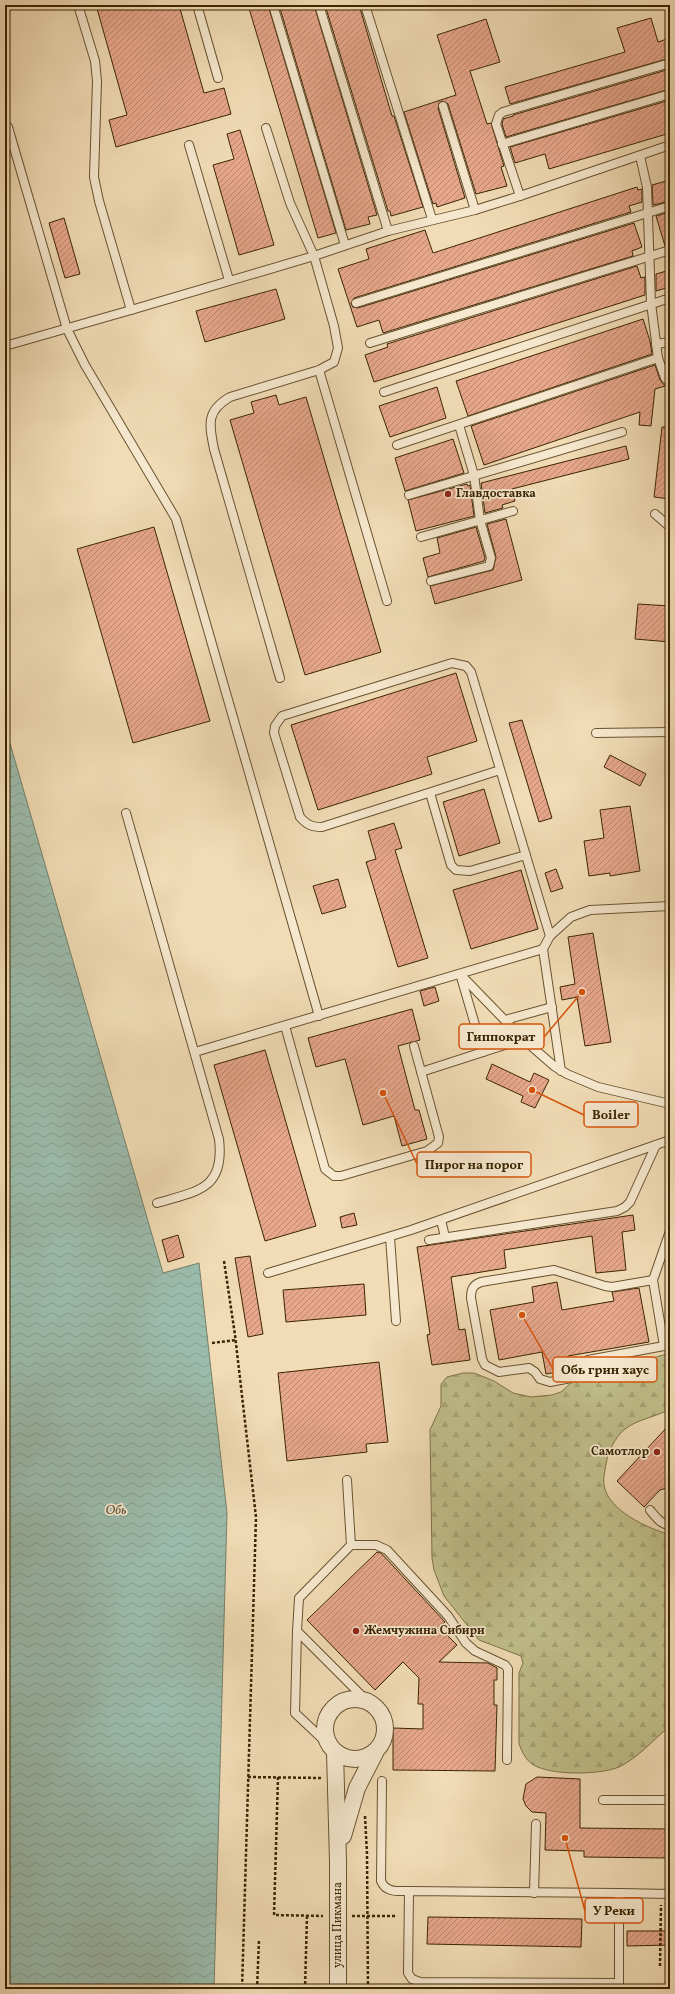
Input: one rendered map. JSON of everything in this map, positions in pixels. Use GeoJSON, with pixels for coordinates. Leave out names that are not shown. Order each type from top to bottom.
{"type":"FeatureCollection","features":[{"type":"Feature","properties":{"kind":"street"},"geometry":{"type":"LineString","coordinates":[[358,1699],[367,1701],[381,1712],[386,1730],[383,1742],[375,1753],[357,1788],[346,1821],[338,1862],[335,1778],[332,1748],[325,1726],[332,1709],[348,1700],[358,1699]]}},
{"type":"Feature","properties":{"kind":"street"},"geometry":{"type":"LineString","coordinates":[[332,1748],[350,1760],[359,1760],[375,1753]]}},
{"type":"Feature","properties":{"kind":"street","name":"улица Пикмана"},"geometry":{"type":"LineString","coordinates":[[338,1862],[338,1989]]}},
{"type":"Feature","properties":{"kind":"lane"},"geometry":{"type":"LineString","coordinates":[[78,5],[95,61],[97,81],[94,178],[99,201],[131,310]]}},
{"type":"Feature","properties":{"kind":"lane"},"geometry":{"type":"LineString","coordinates":[[197,5],[218,78]]}},
{"type":"Feature","properties":{"kind":"lane"},"geometry":{"type":"LineString","coordinates":[[273,5],[345,245]]}},
{"type":"Feature","properties":{"kind":"lane"},"geometry":{"type":"LineString","coordinates":[[319,5],[388,231]]}},
{"type":"Feature","properties":{"kind":"lane"},"geometry":{"type":"LineString","coordinates":[[365,5],[432,219]]}},
{"type":"Feature","properties":{"kind":"lane"},"geometry":{"type":"LineString","coordinates":[[520,196],[502,144],[496,119],[498,114],[670,63]]}},
{"type":"Feature","properties":{"kind":"lane"},"geometry":{"type":"LineString","coordinates":[[502,144],[670,94]]}},
{"type":"Feature","properties":{"kind":"lane"},"geometry":{"type":"LineString","coordinates":[[443,106],[475,210]]}},
{"type":"Feature","properties":{"kind":"lane"},"geometry":{"type":"LineString","coordinates":[[8,127],[67,329],[84,365],[176,520],[319,1016]]}},
{"type":"Feature","properties":{"kind":"lane"},"geometry":{"type":"LineString","coordinates":[[266,128],[290,203],[314,256],[334,326],[338,348],[334,362],[319,370],[230,397],[218,404],[212,414],[210,429],[214,449],[280,678]]}},
{"type":"Feature","properties":{"kind":"lane"},"geometry":{"type":"LineString","coordinates":[[189,145],[229,280]]}},
{"type":"Feature","properties":{"kind":"lane"},"geometry":{"type":"LineString","coordinates":[[5,346],[314,256],[388,231],[432,219],[475,210],[670,145]]}},
{"type":"Feature","properties":{"kind":"lane"},"geometry":{"type":"LineString","coordinates":[[640,156],[647,187],[648,256],[651,304],[656,344],[658,358],[665,378],[670,383]]}},
{"type":"Feature","properties":{"kind":"lane"},"geometry":{"type":"LineString","coordinates":[[356,303],[670,206]]}},
{"type":"Feature","properties":{"kind":"lane"},"geometry":{"type":"LineString","coordinates":[[370,343],[670,250]]}},
{"type":"Feature","properties":{"kind":"lane"},"geometry":{"type":"LineString","coordinates":[[384,392],[670,298]]}},
{"type":"Feature","properties":{"kind":"lane"},"geometry":{"type":"LineString","coordinates":[[656,344],[670,342]]}},
{"type":"Feature","properties":{"kind":"lane"},"geometry":{"type":"LineString","coordinates":[[397,445],[459,426],[658,358]]}},
{"type":"Feature","properties":{"kind":"lane"},"geometry":{"type":"LineString","coordinates":[[319,370],[387,601]]}},
{"type":"Feature","properties":{"kind":"lane"},"geometry":{"type":"LineString","coordinates":[[431,581],[489,566],[491,558],[480,520],[474,475],[459,426]]}},
{"type":"Feature","properties":{"kind":"lane"},"geometry":{"type":"LineString","coordinates":[[409,495],[622,432]]}},
{"type":"Feature","properties":{"kind":"lane"},"geometry":{"type":"LineString","coordinates":[[421,537],[513,511]]}},
{"type":"Feature","properties":{"kind":"lane"},"geometry":{"type":"LineString","coordinates":[[655,514],[670,527]]}},
{"type":"Feature","properties":{"kind":"lane"},"geometry":{"type":"LineString","coordinates":[[500,770],[322,827],[313,827],[305,823],[300,817],[274,733],[274,726],[282,716],[452,663],[459,663],[466,666],[471,672],[550,936]]}},
{"type":"Feature","properties":{"kind":"lane"},"geometry":{"type":"LineString","coordinates":[[596,733],[670,732]]}},
{"type":"Feature","properties":{"kind":"lane"},"geometry":{"type":"LineString","coordinates":[[430,793],[451,865],[456,870],[470,872],[526,855]]}},
{"type":"Feature","properties":{"kind":"lane"},"geometry":{"type":"LineString","coordinates":[[126,813],[195,1052],[219,1139],[221,1152],[219,1165],[215,1176],[208,1185],[200,1190],[157,1204]]}},
{"type":"Feature","properties":{"kind":"lane"},"geometry":{"type":"LineString","coordinates":[[561,1071],[543,948],[550,936],[571,917],[590,910],[670,906]]}},
{"type":"Feature","properties":{"kind":"lane"},"geometry":{"type":"LineString","coordinates":[[195,1052],[543,948]]}},
{"type":"Feature","properties":{"kind":"lane"},"geometry":{"type":"LineString","coordinates":[[460,974],[523,1039],[541,1056],[561,1071],[598,1087],[670,1104]]}},
{"type":"Feature","properties":{"kind":"lane"},"geometry":{"type":"LineString","coordinates":[[460,974],[483,1052]]}},
{"type":"Feature","properties":{"kind":"lane"},"geometry":{"type":"LineString","coordinates":[[505,1020],[552,1007]]}},
{"type":"Feature","properties":{"kind":"lane"},"geometry":{"type":"LineString","coordinates":[[285,1026],[325,1169],[334,1176],[341,1176],[427,1151],[438,1144],[439,1137],[414,1046]]}},
{"type":"Feature","properties":{"kind":"lane"},"geometry":{"type":"LineString","coordinates":[[421,1072],[523,1039]]}},
{"type":"Feature","properties":{"kind":"lane"},"geometry":{"type":"LineString","coordinates":[[268,1273],[390,1237],[670,1140]]}},
{"type":"Feature","properties":{"kind":"lane"},"geometry":{"type":"LineString","coordinates":[[429,1240],[617,1211],[625,1207],[630,1202],[656,1145]]}},
{"type":"Feature","properties":{"kind":"lane"},"geometry":{"type":"LineString","coordinates":[[441,1220],[445,1237]]}},
{"type":"Feature","properties":{"kind":"lane"},"geometry":{"type":"LineString","coordinates":[[653,1280],[612,1287],[554,1270],[475,1284],[471,1290],[471,1298],[482,1359],[485,1365],[499,1372],[529,1368],[535,1372],[540,1379],[550,1382],[570,1378],[588,1360],[667,1346],[653,1280],[670,1231]]}},
{"type":"Feature","properties":{"kind":"lane"},"geometry":{"type":"LineString","coordinates":[[390,1237],[396,1321]]}},
{"type":"Feature","properties":{"kind":"lane"},"geometry":{"type":"LineString","coordinates":[[347,1480],[351,1545]]}},
{"type":"Feature","properties":{"kind":"lane"},"geometry":{"type":"LineString","coordinates":[[650,1510],[659,1521],[666,1525],[670,1525]]}},
{"type":"Feature","properties":{"kind":"lane"},"geometry":{"type":"LineString","coordinates":[[332,1748],[295,1713],[299,1598],[351,1545],[376,1545],[387,1550],[448,1616],[466,1643],[475,1651],[505,1665],[508,1669],[507,1760]]}},
{"type":"Feature","properties":{"kind":"lane"},"geometry":{"type":"LineString","coordinates":[[298,1631],[367,1701]]}},
{"type":"Feature","properties":{"kind":"lane"},"geometry":{"type":"LineString","coordinates":[[382,1780],[381,1881],[386,1889],[392,1891],[670,1894]]}},
{"type":"Feature","properties":{"kind":"lane"},"geometry":{"type":"LineString","coordinates":[[603,1800],[670,1800]]}},
{"type":"Feature","properties":{"kind":"lane"},"geometry":{"type":"LineString","coordinates":[[534,1893],[536,1824]]}},
{"type":"Feature","properties":{"kind":"lane"},"geometry":{"type":"LineString","coordinates":[[409,1891],[408,1973],[412,1979],[420,1982],[534,1986],[619,1986],[620,1893]]}},
{"type":"Feature","properties":{"kind":"lane"},"geometry":{"type":"LineString","coordinates":[[670,1971],[670,1989]]}},
{"type":"Feature","properties":{"kind":"path"},"geometry":{"type":"LineString","coordinates":[[224,1261],[236,1340],[256,1517],[242,1989]]}},
{"type":"Feature","properties":{"kind":"path"},"geometry":{"type":"LineString","coordinates":[[212,1343],[236,1340]]}},
{"type":"Feature","properties":{"kind":"path"},"geometry":{"type":"LineString","coordinates":[[248,1777],[335,1778]]}},
{"type":"Feature","properties":{"kind":"path"},"geometry":{"type":"LineString","coordinates":[[278,1777],[274,1915],[408,1916]]}},
{"type":"Feature","properties":{"kind":"path"},"geometry":{"type":"LineString","coordinates":[[357,1788],[367,1826],[368,1989]]}},
{"type":"Feature","properties":{"kind":"path"},"geometry":{"type":"LineString","coordinates":[[660,1973],[661,1894]]}},
{"type":"Feature","properties":{"kind":"path"},"geometry":{"type":"LineString","coordinates":[[305,1989],[307,1916]]}},
{"type":"Feature","properties":{"kind":"path"},"geometry":{"type":"LineString","coordinates":[[257,1989],[259,1940]]}},
{"type":"Feature","properties":{"kind":"green space"},"geometry":{"type":"Polygon","coordinates":[[[670,1353],[670,1409],[636,1423],[621,1432],[612,1445],[608,1455],[604,1485],[607,1494],[613,1503],[630,1517],[651,1528],[670,1535],[670,1726],[639,1754],[619,1767],[611,1770],[575,1773],[551,1771],[540,1768],[527,1760],[519,1744],[519,1673],[523,1663],[521,1656],[479,1640],[444,1596],[434,1570],[432,1558],[430,1430],[441,1406],[441,1384],[447,1377],[463,1373],[474,1373],[494,1381],[513,1393],[531,1397],[552,1395],[561,1392],[572,1382],[596,1369],[613,1364],[633,1364],[670,1353]]]}},
{"type":"Feature","properties":{"kind":"water","name":"Обь"},"geometry":{"type":"Polygon","coordinates":[[[5,726],[163,1273],[199,1263],[227,1513],[214,1989],[5,1989],[5,726]]]}},
{"type":"Feature","properties":{"kind":"building"},"geometry":{"type":"Polygon","coordinates":[[[96,5],[179,5],[204,93],[224,88],[231,114],[116,147],[109,120],[127,115],[96,5]]]}},
{"type":"Feature","properties":{"kind":"building"},"geometry":{"type":"Polygon","coordinates":[[[248,5],[268,5],[336,233],[318,238],[248,5]]]}},
{"type":"Feature","properties":{"kind":"building"},"geometry":{"type":"Polygon","coordinates":[[[279,5],[314,5],[377,215],[368,217],[370,224],[346,230],[279,5]]]}},
{"type":"Feature","properties":{"kind":"building"},"geometry":{"type":"Polygon","coordinates":[[[325,5],[359,5],[392,116],[394,116],[423,207],[391,216],[390,211],[388,211],[325,5]]]}},
{"type":"Feature","properties":{"kind":"building"},"geometry":{"type":"Polygon","coordinates":[[[651,18],[658,42],[670,38],[670,58],[510,104],[505,87],[625,52],[617,28],[651,18]]]}},
{"type":"Feature","properties":{"kind":"building"},"geometry":{"type":"Polygon","coordinates":[[[486,19],[500,62],[470,71],[487,124],[491,123],[504,166],[501,167],[507,186],[476,194],[448,104],[442,101],[439,103],[438,108],[465,198],[437,207],[436,203],[433,204],[404,112],[456,95],[437,35],[486,19]]]}},
{"type":"Feature","properties":{"kind":"building"},"geometry":{"type":"Polygon","coordinates":[[[670,69],[670,89],[506,137],[502,124],[503,119],[670,69]]]}},
{"type":"Feature","properties":{"kind":"building"},"geometry":{"type":"Polygon","coordinates":[[[670,100],[670,133],[549,169],[545,154],[515,163],[510,147],[670,100]]]}},
{"type":"Feature","properties":{"kind":"building"},"geometry":{"type":"Polygon","coordinates":[[[240,130],[274,245],[239,255],[213,165],[234,159],[227,134],[240,130]]]}},
{"type":"Feature","properties":{"kind":"building"},"geometry":{"type":"Polygon","coordinates":[[[670,180],[670,201],[653,205],[652,185],[670,180]]]}},
{"type":"Feature","properties":{"kind":"building"},"geometry":{"type":"Polygon","coordinates":[[[637,187],[638,190],[642,189],[642,202],[629,206],[631,212],[354,298],[351,304],[353,307],[358,308],[634,223],[642,247],[632,251],[633,256],[383,333],[379,320],[357,327],[338,269],[369,259],[366,249],[425,230],[433,253],[637,187]]]}},
{"type":"Feature","properties":{"kind":"building"},"geometry":{"type":"Polygon","coordinates":[[[670,212],[670,245],[665,246],[656,216],[670,212]]]}},
{"type":"Feature","properties":{"kind":"building"},"geometry":{"type":"Polygon","coordinates":[[[64,218],[80,274],[65,278],[49,223],[64,218]]]}},
{"type":"Feature","properties":{"kind":"building"},"geometry":{"type":"Polygon","coordinates":[[[637,266],[641,278],[645,277],[645,295],[374,382],[365,355],[388,347],[387,344],[637,266]]]}},
{"type":"Feature","properties":{"kind":"building"},"geometry":{"type":"Polygon","coordinates":[[[670,270],[670,287],[656,291],[656,274],[670,270]]]}},
{"type":"Feature","properties":{"kind":"building"},"geometry":{"type":"Polygon","coordinates":[[[276,289],[285,319],[205,342],[196,311],[276,289]]]}},
{"type":"Feature","properties":{"kind":"building"},"geometry":{"type":"Polygon","coordinates":[[[643,319],[650,341],[652,354],[468,416],[456,381],[643,319]]]}},
{"type":"Feature","properties":{"kind":"building"},"geometry":{"type":"Polygon","coordinates":[[[655,365],[660,380],[665,386],[655,389],[651,426],[639,425],[640,412],[484,465],[471,426],[655,365]]]}},
{"type":"Feature","properties":{"kind":"building"},"geometry":{"type":"Polygon","coordinates":[[[437,387],[446,418],[390,437],[379,406],[437,387]]]}},
{"type":"Feature","properties":{"kind":"building"},"geometry":{"type":"Polygon","coordinates":[[[276,395],[279,405],[306,397],[381,652],[305,675],[230,420],[254,413],[251,402],[276,395]]]}},
{"type":"Feature","properties":{"kind":"building"},"geometry":{"type":"Polygon","coordinates":[[[662,427],[670,428],[670,499],[654,497],[662,427]]]}},
{"type":"Feature","properties":{"kind":"building"},"geometry":{"type":"Polygon","coordinates":[[[453,439],[464,473],[405,491],[395,458],[453,439]]]}},
{"type":"Feature","properties":{"kind":"building"},"geometry":{"type":"Polygon","coordinates":[[[626,446],[629,459],[512,489],[515,501],[502,505],[503,508],[485,513],[481,483],[626,446]]]}},
{"type":"Feature","properties":{"kind":"building"},"geometry":{"type":"Polygon","coordinates":[[[467,484],[468,486],[470,485],[474,516],[416,531],[408,500],[467,484]]]}},
{"type":"Feature","properties":{"kind":"building"},"geometry":{"type":"Polygon","coordinates":[[[506,519],[522,580],[435,604],[430,586],[493,570],[496,557],[487,524],[506,519]]]}},
{"type":"Feature","properties":{"kind":"building"},"geometry":{"type":"Polygon","coordinates":[[[154,527],[210,721],[133,743],[77,549],[154,527]]]}},
{"type":"Feature","properties":{"kind":"building"},"geometry":{"type":"Polygon","coordinates":[[[476,527],[485,558],[484,561],[428,577],[423,558],[440,553],[437,538],[476,527]]]}},
{"type":"Feature","properties":{"kind":"building"},"geometry":{"type":"Polygon","coordinates":[[[638,604],[670,606],[670,642],[635,639],[638,604]]]}},
{"type":"Feature","properties":{"kind":"building"},"geometry":{"type":"Polygon","coordinates":[[[456,673],[477,741],[427,757],[432,774],[318,810],[291,725],[456,673]]]}},
{"type":"Feature","properties":{"kind":"building"},"geometry":{"type":"Polygon","coordinates":[[[522,720],[552,818],[539,822],[509,723],[522,720]]]}},
{"type":"Feature","properties":{"kind":"building"},"geometry":{"type":"Polygon","coordinates":[[[610,755],[646,774],[640,786],[604,767],[610,755]]]}},
{"type":"Feature","properties":{"kind":"building"},"geometry":{"type":"Polygon","coordinates":[[[484,789],[500,843],[459,856],[443,802],[484,789]]]}},
{"type":"Feature","properties":{"kind":"building"},"geometry":{"type":"Polygon","coordinates":[[[630,806],[640,871],[610,876],[610,873],[589,876],[584,841],[604,838],[600,810],[630,806]]]}},
{"type":"Feature","properties":{"kind":"building"},"geometry":{"type":"Polygon","coordinates":[[[394,823],[402,848],[395,850],[428,958],[398,967],[366,862],[376,859],[368,831],[394,823]]]}},
{"type":"Feature","properties":{"kind":"building"},"geometry":{"type":"Polygon","coordinates":[[[556,869],[563,888],[551,892],[545,873],[556,869]]]}},
{"type":"Feature","properties":{"kind":"building"},"geometry":{"type":"Polygon","coordinates":[[[521,870],[538,929],[471,949],[453,890],[521,870]]]}},
{"type":"Feature","properties":{"kind":"building"},"geometry":{"type":"Polygon","coordinates":[[[338,879],[346,907],[322,914],[313,886],[338,879]]]}},
{"type":"Feature","properties":{"kind":"building"},"geometry":{"type":"Polygon","coordinates":[[[593,933],[611,1042],[585,1046],[577,997],[562,1000],[560,987],[575,984],[568,937],[593,933]]]}},
{"type":"Feature","properties":{"kind":"building"},"geometry":{"type":"Polygon","coordinates":[[[435,987],[439,1001],[424,1006],[420,991],[435,987]]]}},
{"type":"Feature","properties":{"kind":"building"},"geometry":{"type":"Polygon","coordinates":[[[412,1009],[420,1040],[398,1046],[415,1110],[419,1110],[427,1139],[402,1146],[394,1116],[363,1125],[345,1059],[316,1067],[308,1038],[412,1009]]]}},
{"type":"Feature","properties":{"kind":"building"},"geometry":{"type":"Polygon","coordinates":[[[265,1050],[316,1226],[265,1241],[214,1065],[265,1050]]]}},
{"type":"Feature","properties":{"kind":"building"},"geometry":{"type":"Polygon","coordinates":[[[492,1064],[530,1082],[534,1073],[549,1080],[535,1108],[521,1102],[523,1096],[486,1079],[492,1064]]]}},
{"type":"Feature","properties":{"kind":"building"},"geometry":{"type":"Polygon","coordinates":[[[354,1213],[357,1225],[342,1228],[340,1217],[354,1213]]]}},
{"type":"Feature","properties":{"kind":"building"},"geometry":{"type":"Polygon","coordinates":[[[633,1215],[635,1230],[622,1232],[626,1270],[596,1273],[592,1236],[504,1250],[506,1268],[451,1277],[459,1330],[465,1329],[470,1360],[432,1365],[427,1335],[430,1334],[417,1247],[633,1215]]]}},
{"type":"Feature","properties":{"kind":"building"},"geometry":{"type":"Polygon","coordinates":[[[178,1235],[184,1257],[168,1262],[162,1240],[178,1235]]]}},
{"type":"Feature","properties":{"kind":"building"},"geometry":{"type":"Polygon","coordinates":[[[250,1256],[263,1334],[248,1337],[235,1258],[250,1256]]]}},
{"type":"Feature","properties":{"kind":"building"},"geometry":{"type":"Polygon","coordinates":[[[557,1282],[562,1310],[614,1301],[612,1292],[639,1288],[649,1342],[568,1356],[570,1370],[546,1374],[542,1352],[499,1360],[490,1310],[534,1302],[532,1287],[557,1282]]]}},
{"type":"Feature","properties":{"kind":"building"},"geometry":{"type":"Polygon","coordinates":[[[364,1284],[366,1315],[286,1322],[283,1290],[364,1284]]]}},
{"type":"Feature","properties":{"kind":"building"},"geometry":{"type":"Polygon","coordinates":[[[379,1362],[388,1442],[366,1444],[367,1452],[287,1461],[278,1373],[379,1362]]]}},
{"type":"Feature","properties":{"kind":"building","name":"Самотлор"},"geometry":{"type":"Polygon","coordinates":[[[670,1424],[670,1487],[660,1490],[644,1507],[617,1481],[670,1424]]]}},
{"type":"Feature","properties":{"kind":"building"},"geometry":{"type":"Polygon","coordinates":[[[377,1552],[381,1553],[445,1622],[439,1627],[457,1645],[439,1662],[488,1663],[497,1668],[497,1680],[494,1680],[494,1705],[497,1705],[495,1771],[393,1770],[393,1728],[423,1729],[423,1704],[418,1704],[419,1678],[403,1662],[375,1690],[307,1620],[377,1552]]]}},
{"type":"Feature","properties":{"kind":"building"},"geometry":{"type":"Polygon","coordinates":[[[537,1777],[580,1779],[580,1828],[670,1829],[670,1858],[584,1857],[584,1851],[545,1850],[546,1813],[532,1812],[526,1806],[523,1799],[526,1784],[537,1777]]]}},
{"type":"Feature","properties":{"kind":"building"},"geometry":{"type":"Polygon","coordinates":[[[428,1917],[582,1919],[581,1947],[427,1944],[428,1917]]]}},
{"type":"Feature","properties":{"kind":"building"},"geometry":{"type":"Polygon","coordinates":[[[627,1931],[670,1931],[670,1945],[627,1946],[627,1931]]]}},
{"type":"Feature","properties":{"kind":"place","name":"Главдоставка"},"geometry":{"type":"Point","coordinates":[448,494]}},
{"type":"Feature","properties":{"kind":"place","name":"Гиппократ"},"geometry":{"type":"Point","coordinates":[582,992]}},
{"type":"Feature","properties":{"kind":"place","name":"Boiler"},"geometry":{"type":"Point","coordinates":[532,1090]}},
{"type":"Feature","properties":{"kind":"place","name":"Пирог на порог"},"geometry":{"type":"Point","coordinates":[383,1093]}},
{"type":"Feature","properties":{"kind":"place","name":"Обь грин хаус"},"geometry":{"type":"Point","coordinates":[522,1315]}},
{"type":"Feature","properties":{"kind":"place","name":"Самотлор"},"geometry":{"type":"Point","coordinates":[657,1452]}},
{"type":"Feature","properties":{"kind":"place","name":"Жемчужина Сибири"},"geometry":{"type":"Point","coordinates":[356,1631]}},
{"type":"Feature","properties":{"kind":"place","name":"У Реки"},"geometry":{"type":"Point","coordinates":[565,1838]}}]}
